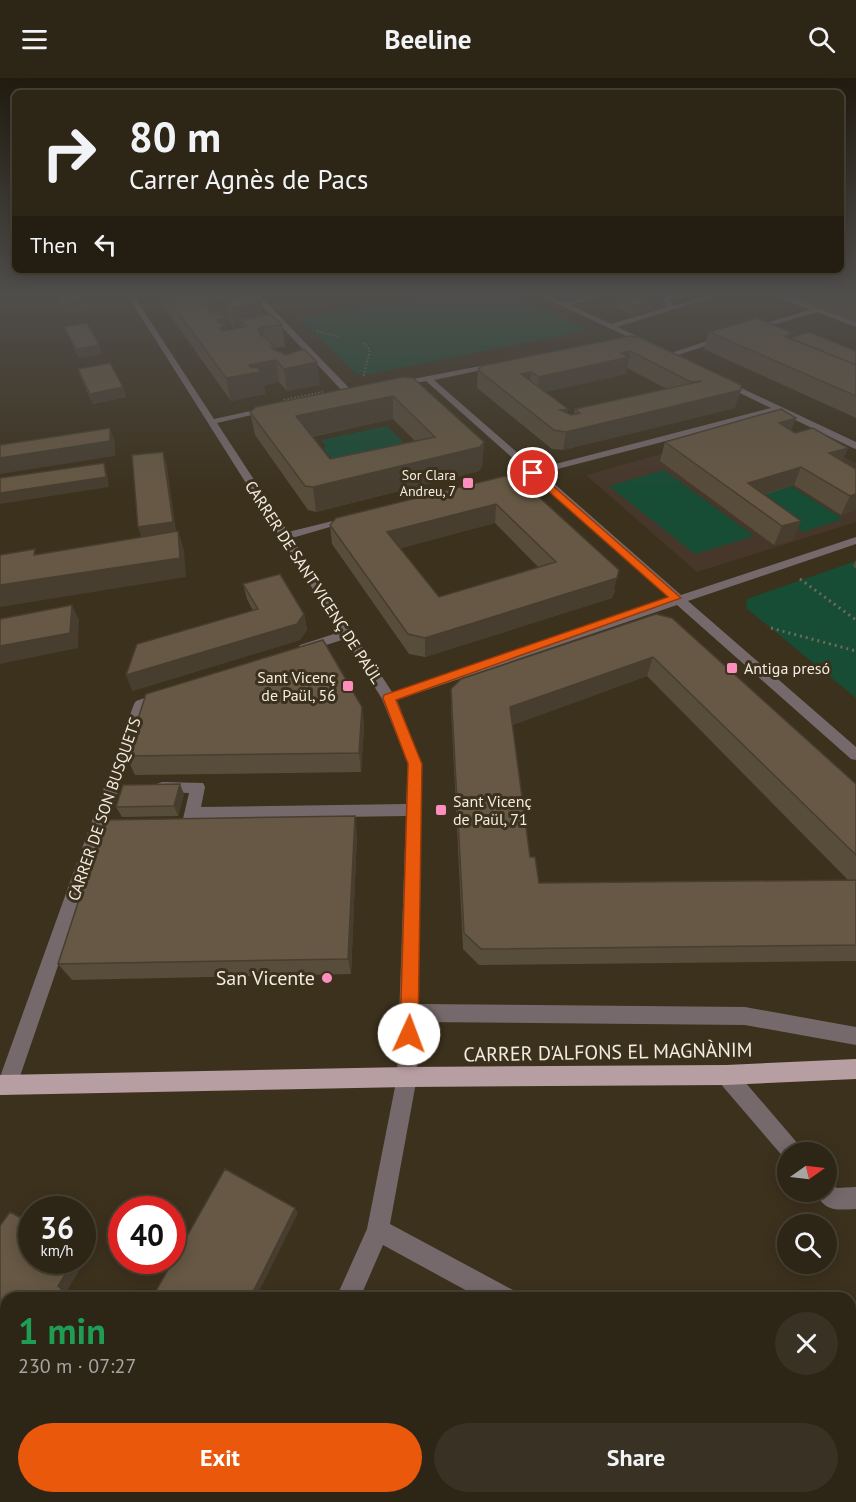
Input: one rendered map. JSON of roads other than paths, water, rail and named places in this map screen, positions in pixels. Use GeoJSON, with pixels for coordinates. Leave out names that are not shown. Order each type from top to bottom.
{"type":"FeatureCollection","features":[{"type":"Feature","properties":{"kind":"main road","name":"CARRER D'ALFONS EL MAGNÀNIM"},"geometry":{"type":"LineString","coordinates":[[3,1085],[407,1077],[726,1075],[856,1069]]}},
{"type":"Feature","properties":{"kind":"street","name":"CARRER DE SANT VICENÇ DE PAÜL"},"geometry":{"type":"LineString","coordinates":[[171,359],[389,698],[415,764],[407,1077],[378,1230],[351,1292]]}},
{"type":"Feature","properties":{"kind":"street"},"geometry":{"type":"LineString","coordinates":[[317,359],[350,394]]}},
{"type":"Feature","properties":{"kind":"street"},"geometry":{"type":"LineString","coordinates":[[383,387],[507,362]]}},
{"type":"Feature","properties":{"kind":"street"},"geometry":{"type":"LineString","coordinates":[[709,375],[856,446]]}},
{"type":"Feature","properties":{"kind":"street"},"geometry":{"type":"LineString","coordinates":[[427,378],[856,755]]}},
{"type":"Feature","properties":{"kind":"street"},"geometry":{"type":"LineString","coordinates":[[340,396],[361,388]]}},
{"type":"Feature","properties":{"kind":"street"},"geometry":{"type":"LineString","coordinates":[[211,422],[275,405]]}},
{"type":"Feature","properties":{"kind":"street"},"geometry":{"type":"LineString","coordinates":[[488,485],[779,409]]}},
{"type":"Feature","properties":{"kind":"street"},"geometry":{"type":"LineString","coordinates":[[285,536],[364,516]]}},
{"type":"Feature","properties":{"kind":"street"},"geometry":{"type":"LineString","coordinates":[[389,698],[676,598],[856,540]]}},
{"type":"Feature","properties":{"kind":"street"},"geometry":{"type":"LineString","coordinates":[[292,652],[346,634]]}},
{"type":"Feature","properties":{"kind":"street","name":"CARRER DE SON BUSQUETS"},"geometry":{"type":"LineString","coordinates":[[3,1085],[141,704],[174,693]]}},
{"type":"Feature","properties":{"kind":"street"},"geometry":{"type":"LineString","coordinates":[[111,789],[198,787],[189,825],[177,826]]}},
{"type":"Feature","properties":{"kind":"street"},"geometry":{"type":"LineString","coordinates":[[192,813],[415,810]]}},
{"type":"Feature","properties":{"kind":"street"},"geometry":{"type":"LineString","coordinates":[[98,827],[121,826]]}},
{"type":"Feature","properties":{"kind":"street","name":"CARRER D'ALFONS EL MAGNÀNIM"},"geometry":{"type":"LineString","coordinates":[[410,1013],[745,1016],[856,1036]]}},
{"type":"Feature","properties":{"kind":"street"},"geometry":{"type":"LineString","coordinates":[[726,1075],[783,1142]]}},
{"type":"Feature","properties":{"kind":"street"},"geometry":{"type":"LineString","coordinates":[[837,1199],[856,1198]]}},
{"type":"Feature","properties":{"kind":"street"},"geometry":{"type":"LineString","coordinates":[[378,1230],[494,1292]]}},
{"type":"Feature","properties":{"kind":"place","name":"Sor Clara Andreu, 7"},"geometry":{"type":"Point","coordinates":[468,483]}},
{"type":"Feature","properties":{"kind":"place","name":"Antiga presó"},"geometry":{"type":"Point","coordinates":[732,668]}},
{"type":"Feature","properties":{"kind":"place","name":"Sant Vicenç de Paül, 56"},"geometry":{"type":"Point","coordinates":[348,686]}},
{"type":"Feature","properties":{"kind":"place","name":"Sant Vicenç de Paül, 71"},"geometry":{"type":"Point","coordinates":[441,810]}},
{"type":"Feature","properties":{"kind":"place","name":"San Vicente"},"geometry":{"type":"Point","coordinates":[327,978]}}]}
